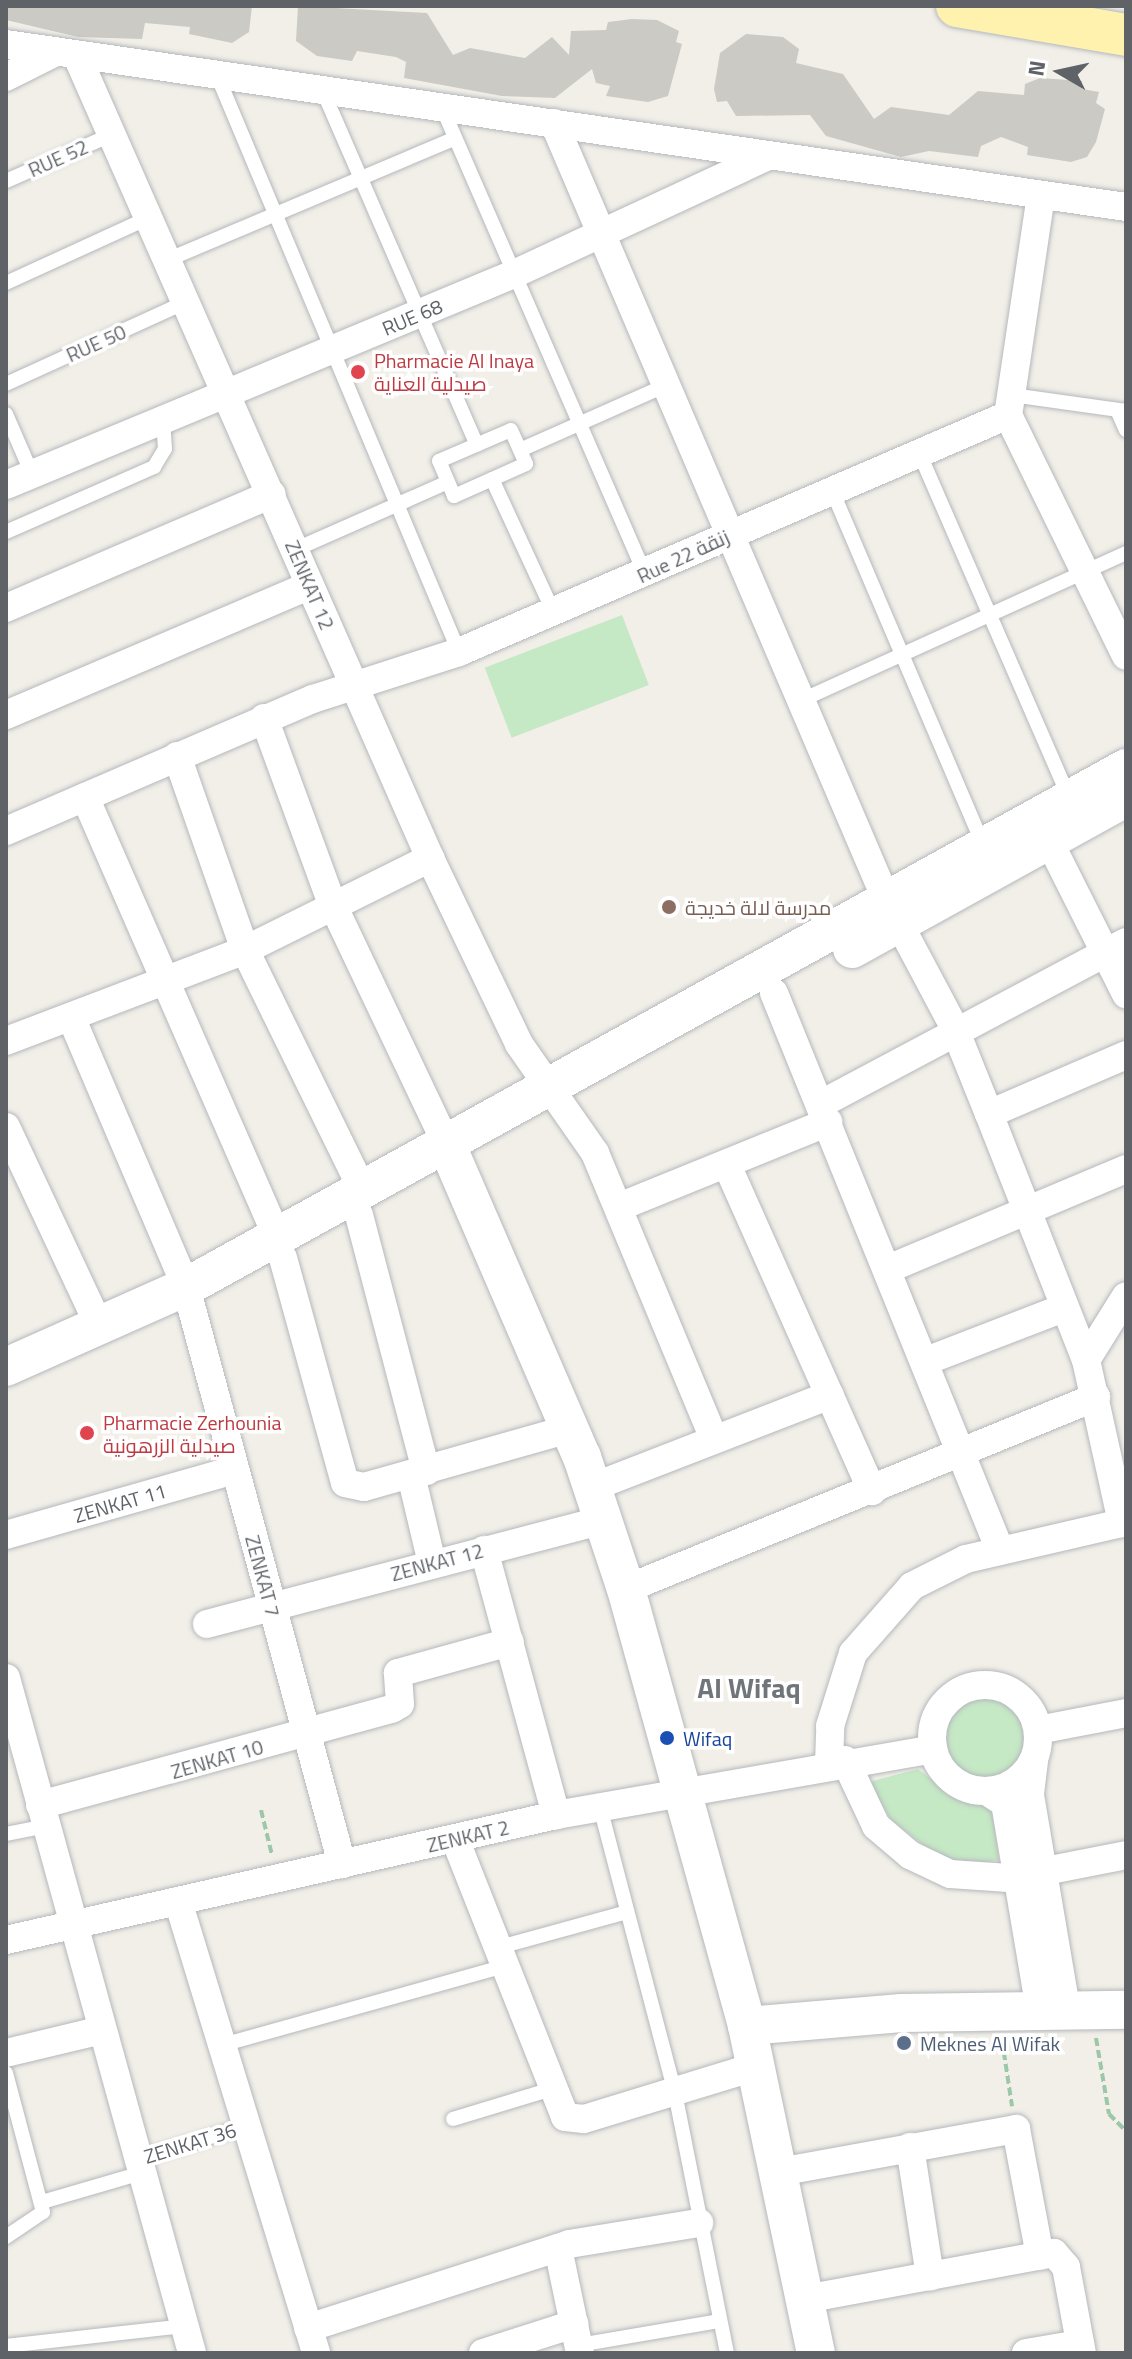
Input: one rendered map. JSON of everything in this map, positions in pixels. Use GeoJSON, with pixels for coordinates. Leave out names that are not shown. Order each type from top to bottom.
{"type":"FeatureCollection","features":[{"type":"Feature","properties":{"kind":"main road"},"geometry":{"type":"LineString","coordinates":[[957,6],[1126,35]]}},
{"type":"Feature","properties":{"kind":"street"},"geometry":{"type":"LineString","coordinates":[[6,44],[66,55],[440,103],[768,156],[1126,207]]}},
{"type":"Feature","properties":{"kind":"street"},"geometry":{"type":"LineString","coordinates":[[6,77],[66,55]]}},
{"type":"Feature","properties":{"kind":"street","name":"ZENKAT 12"},"geometry":{"type":"LineString","coordinates":[[66,55],[111,135],[228,392],[352,684],[505,1020],[556,1092],[619,1207],[713,1437]]}},
{"type":"Feature","properties":{"kind":"street"},"geometry":{"type":"LineString","coordinates":[[554,123],[600,234],[735,532],[892,912],[954,1027],[1086,1360],[1124,1523],[1000,1550],[938,1571],[869,1628],[841,1681],[837,1762],[863,1808],[910,1855],[972,1878],[1030,1873],[1126,1855]]}},
{"type":"Feature","properties":{"kind":"street","name":"RUE 68"},"geometry":{"type":"LineString","coordinates":[[19,479],[163,423],[228,392],[514,274],[768,156]]}},
{"type":"Feature","properties":{"kind":"street"},"geometry":{"type":"LineString","coordinates":[[1041,195],[1010,405],[1126,656]]}},
{"type":"Feature","properties":{"kind":"street","name":"Rue 22 زنقة"},"geometry":{"type":"LineString","coordinates":[[6,831],[264,718],[352,684],[459,652],[645,574],[1010,405]]}},
{"type":"Feature","properties":{"kind":"street"},"geometry":{"type":"LineString","coordinates":[[6,608],[272,494]]}},
{"type":"Feature","properties":{"kind":"street"},"geometry":{"type":"LineString","coordinates":[[6,715],[309,586]]}},
{"type":"Feature","properties":{"kind":"street"},"geometry":{"type":"LineString","coordinates":[[264,718],[331,901],[451,1152],[599,1504],[626,1589],[757,2066],[805,2299],[807,2350]]}},
{"type":"Feature","properties":{"kind":"street"},"geometry":{"type":"LineString","coordinates":[[177,756],[245,950],[361,1202],[418,1473],[432,1563]]}},
{"type":"Feature","properties":{"kind":"street"},"geometry":{"type":"LineString","coordinates":[[556,1092],[774,993],[892,912],[983,844],[1126,768]]}},
{"type":"Feature","properties":{"kind":"street"},"geometry":{"type":"LineString","coordinates":[[85,797],[280,1248],[345,1483],[364,1487],[569,1429]]}},
{"type":"Feature","properties":{"kind":"street"},"geometry":{"type":"LineString","coordinates":[[6,1391],[280,1248],[775,966],[1048,839],[1126,798]]}},
{"type":"Feature","properties":{"kind":"street"},"geometry":{"type":"LineString","coordinates":[[1048,839],[1116,947],[1126,994]]}},
{"type":"Feature","properties":{"kind":"street"},"geometry":{"type":"LineString","coordinates":[[6,1041],[164,985],[245,950],[331,901],[430,858]]}},
{"type":"Feature","properties":{"kind":"street"},"geometry":{"type":"LineString","coordinates":[[619,1207],[727,1165],[825,1113],[954,1027],[1116,947]]}},
{"type":"Feature","properties":{"kind":"street"},"geometry":{"type":"LineString","coordinates":[[774,993],[962,1449],[1000,1550]]}},
{"type":"Feature","properties":{"kind":"street","name":"ZENKAT 7"},"geometry":{"type":"LineString","coordinates":[[71,1017],[188,1297],[342,1864]]}},
{"type":"Feature","properties":{"kind":"street"},"geometry":{"type":"LineString","coordinates":[[989,1114],[1126,1055]]}},
{"type":"Feature","properties":{"kind":"street"},"geometry":{"type":"LineString","coordinates":[[6,1127],[100,1328]]}},
{"type":"Feature","properties":{"kind":"street"},"geometry":{"type":"LineString","coordinates":[[727,1165],[872,1491]]}},
{"type":"Feature","properties":{"kind":"street"},"geometry":{"type":"LineString","coordinates":[[888,1269],[1026,1215],[1126,1169]]}},
{"type":"Feature","properties":{"kind":"street"},"geometry":{"type":"LineString","coordinates":[[1086,1360],[1126,1296]]}},
{"type":"Feature","properties":{"kind":"street"},"geometry":{"type":"LineString","coordinates":[[6,1367],[100,1328],[188,1297]]}},
{"type":"Feature","properties":{"kind":"street"},"geometry":{"type":"LineString","coordinates":[[926,1361],[1063,1308]]}},
{"type":"Feature","properties":{"kind":"street","name":"ZENKAT 12"},"geometry":{"type":"LineString","coordinates":[[207,1624],[484,1550],[599,1504],[713,1437],[830,1395]]}},
{"type":"Feature","properties":{"kind":"street"},"geometry":{"type":"LineString","coordinates":[[626,1589],[872,1491],[962,1449],[1096,1397]]}},
{"type":"Feature","properties":{"kind":"street","name":"ZENKAT 11"},"geometry":{"type":"LineString","coordinates":[[6,1535],[234,1470]]}},
{"type":"Feature","properties":{"kind":"street"},"geometry":{"type":"LineString","coordinates":[[484,1550],[556,1815]]}},
{"type":"Feature","properties":{"kind":"street","name":"ZENKAT 10"},"geometry":{"type":"LineString","coordinates":[[43,1815],[392,1709],[400,1701],[396,1674],[510,1642]]}},
{"type":"Feature","properties":{"kind":"street"},"geometry":{"type":"LineString","coordinates":[[6,1678],[98,2031],[192,2353]]}},
{"type":"Feature","properties":{"kind":"street"},"geometry":{"type":"LineString","coordinates":[[747,2026],[901,2013],[998,2017],[1082,2013],[1030,1873],[1005,1803],[988,1792],[947,1776],[933,1749],[945,1702],[974,1685],[1022,1698],[1038,1730],[1030,1795],[1030,1873]]}},
{"type":"Feature","properties":{"kind":"street"},"geometry":{"type":"LineString","coordinates":[[1038,1730],[1126,1713]]}},
{"type":"Feature","properties":{"kind":"street","name":"ZENKAT 2"},"geometry":{"type":"LineString","coordinates":[[6,1940],[556,1815],[837,1762],[933,1749]]}},
{"type":"Feature","properties":{"kind":"street"},"geometry":{"type":"LineString","coordinates":[[988,1792],[1015,1783],[1034,1761]]}},
{"type":"Feature","properties":{"kind":"street"},"geometry":{"type":"LineString","coordinates":[[455,1839],[497,1958],[552,2089],[573,2121],[757,2066]]}},
{"type":"Feature","properties":{"kind":"street"},"geometry":{"type":"LineString","coordinates":[[178,1901],[312,2341],[558,2248],[699,2223]]}},
{"type":"Feature","properties":{"kind":"street"},"geometry":{"type":"LineString","coordinates":[[6,2053],[98,2031]]}},
{"type":"Feature","properties":{"kind":"street"},"geometry":{"type":"LineString","coordinates":[[779,2172],[1016,2129],[1040,2256]]}},
{"type":"Feature","properties":{"kind":"street"},"geometry":{"type":"LineString","coordinates":[[910,2147],[930,2276]]}},
{"type":"Feature","properties":{"kind":"street"},"geometry":{"type":"LineString","coordinates":[[483,2353],[578,2341],[558,2248]]}},
{"type":"Feature","properties":{"kind":"street"},"geometry":{"type":"LineString","coordinates":[[805,2299],[1040,2256],[1062,2257],[1081,2348],[1026,2353]]}},
{"type":"Feature","properties":{"kind":"lane"},"geometry":{"type":"LineString","coordinates":[[217,75],[273,220],[399,505],[459,652]]}},
{"type":"Feature","properties":{"kind":"lane"},"geometry":{"type":"LineString","coordinates":[[322,89],[477,445]]}},
{"type":"Feature","properties":{"kind":"lane"},"geometry":{"type":"LineString","coordinates":[[440,103],[577,425],[645,574]]}},
{"type":"Feature","properties":{"kind":"lane","name":"RUE 52"},"geometry":{"type":"LineString","coordinates":[[6,181],[111,135]]}},
{"type":"Feature","properties":{"kind":"lane"},"geometry":{"type":"LineString","coordinates":[[167,260],[273,220],[454,139]]}},
{"type":"Feature","properties":{"kind":"lane"},"geometry":{"type":"LineString","coordinates":[[6,283],[148,218]]}},
{"type":"Feature","properties":{"kind":"lane","name":"RUE 50"},"geometry":{"type":"LineString","coordinates":[[6,384],[186,302]]}},
{"type":"Feature","properties":{"kind":"lane"},"geometry":{"type":"LineString","coordinates":[[520,450],[669,384]]}},
{"type":"Feature","properties":{"kind":"lane"},"geometry":{"type":"LineString","coordinates":[[1010,405],[1122,410],[1126,430]]}},
{"type":"Feature","properties":{"kind":"lane"},"geometry":{"type":"LineString","coordinates":[[6,414],[19,479]]}},
{"type":"Feature","properties":{"kind":"lane"},"geometry":{"type":"LineString","coordinates":[[6,532],[154,467],[165,449],[163,423]]}},
{"type":"Feature","properties":{"kind":"lane"},"geometry":{"type":"LineString","coordinates":[[511,430],[520,450],[526,464],[454,496],[439,461],[511,430]]}},
{"type":"Feature","properties":{"kind":"lane"},"geometry":{"type":"LineString","coordinates":[[918,450],[1069,797]]}},
{"type":"Feature","properties":{"kind":"lane"},"geometry":{"type":"LineString","coordinates":[[492,479],[553,611]]}},
{"type":"Feature","properties":{"kind":"lane"},"geometry":{"type":"LineString","coordinates":[[294,550],[448,482]]}},
{"type":"Feature","properties":{"kind":"lane"},"geometry":{"type":"LineString","coordinates":[[830,486],[983,844]]}},
{"type":"Feature","properties":{"kind":"lane"},"geometry":{"type":"LineString","coordinates":[[804,699],[991,613],[1090,575],[1126,553]]}},
{"type":"Feature","properties":{"kind":"lane"},"geometry":{"type":"LineString","coordinates":[[600,1807],[624,1913],[675,2093],[727,2353]]}},
{"type":"Feature","properties":{"kind":"lane"},"geometry":{"type":"LineString","coordinates":[[6,1834],[43,1815]]}},
{"type":"Feature","properties":{"kind":"lane"},"geometry":{"type":"LineString","coordinates":[[222,2045],[497,1958],[624,1913]]}},
{"type":"Feature","properties":{"kind":"lane"},"geometry":{"type":"LineString","coordinates":[[6,2073],[42,2202],[41,2219],[6,2237]]}},
{"type":"Feature","properties":{"kind":"lane"},"geometry":{"type":"LineString","coordinates":[[453,2119],[552,2089]]}},
{"type":"Feature","properties":{"kind":"lane","name":"ZENKAT 36"},"geometry":{"type":"LineString","coordinates":[[42,2202],[246,2126]]}},
{"type":"Feature","properties":{"kind":"lane"},"geometry":{"type":"LineString","coordinates":[[578,2341],[719,2321]]}},
{"type":"Feature","properties":{"kind":"lane"},"geometry":{"type":"LineString","coordinates":[[6,2346],[183,2326]]}},
{"type":"Feature","properties":{"kind":"path"},"geometry":{"type":"LineString","coordinates":[[261,1810],[277,1877]]}},
{"type":"Feature","properties":{"kind":"path"},"geometry":{"type":"LineString","coordinates":[[1082,2013],[1109,2114],[1126,2131]]}},
{"type":"Feature","properties":{"kind":"path"},"geometry":{"type":"LineString","coordinates":[[998,2017],[1016,2129]]}},
{"type":"Feature","properties":{"kind":"green space"},"geometry":{"type":"Polygon","coordinates":[[[622,615],[649,685],[512,738],[485,668],[622,615]]]}},
{"type":"Feature","properties":{"kind":"green space"},"geometry":{"type":"Polygon","coordinates":[[[986,1692],[1003,1696],[1018,1705],[1027,1720],[1031,1737],[1027,1754],[1018,1769],[1003,1778],[986,1782],[969,1778],[954,1769],[945,1754],[941,1737],[945,1720],[954,1705],[969,1696],[986,1692]]]}},
{"type":"Feature","properties":{"kind":"green space"},"geometry":{"type":"Polygon","coordinates":[[[918,1769],[953,1796],[992,1807],[999,1860],[970,1865],[937,1856],[891,1820],[869,1782],[918,1769]]]}},
{"type":"Feature","properties":{"kind":"building"},"geometry":{"type":"Polygon","coordinates":[[[6,6],[252,6],[249,32],[232,43],[189,34],[190,27],[145,23],[142,39],[78,37],[6,20],[6,6]]]}},
{"type":"Feature","properties":{"kind":"building"},"geometry":{"type":"Polygon","coordinates":[[[298,6],[427,13],[453,55],[470,48],[525,58],[552,37],[569,55],[571,31],[606,30],[608,22],[632,19],[657,20],[679,31],[676,42],[682,44],[668,96],[648,102],[606,96],[610,86],[596,83],[592,69],[555,98],[502,96],[404,78],[406,62],[396,57],[357,51],[352,61],[317,56],[296,41],[298,6]]]}},
{"type":"Feature","properties":{"kind":"building"},"geometry":{"type":"Polygon","coordinates":[[[746,34],[783,37],[799,49],[796,63],[843,74],[874,119],[891,107],[949,115],[978,91],[1024,95],[1025,84],[1040,78],[1082,81],[1082,89],[1099,92],[1096,103],[1105,109],[1096,142],[1087,157],[1071,162],[1027,155],[1028,147],[1001,137],[981,146],[978,157],[929,151],[901,157],[826,136],[810,115],[736,116],[727,101],[717,102],[714,89],[720,53],[746,34]]]}},
{"type":"Feature","properties":{"kind":"place","name":"Pharmacie Al Inaya صيدلية العناية"},"geometry":{"type":"Point","coordinates":[358,372]}},
{"type":"Feature","properties":{"kind":"place","name":"مدرسة لالة خديجة"},"geometry":{"type":"Point","coordinates":[669,907]}},
{"type":"Feature","properties":{"kind":"place","name":"Pharmacie Zerhounia صيدلية الزرهونية"},"geometry":{"type":"Point","coordinates":[87,1433]}},
{"type":"Feature","properties":{"kind":"place","name":"Wifaq"},"geometry":{"type":"Point","coordinates":[667,1738]}},
{"type":"Feature","properties":{"kind":"place","name":"Meknes Al Wifak"},"geometry":{"type":"Point","coordinates":[904,2043]}},
{"type":"Feature","properties":{"kind":"district","name":"Al Wifaq"},"geometry":{"type":"Point","coordinates":[749,1688]}}]}
